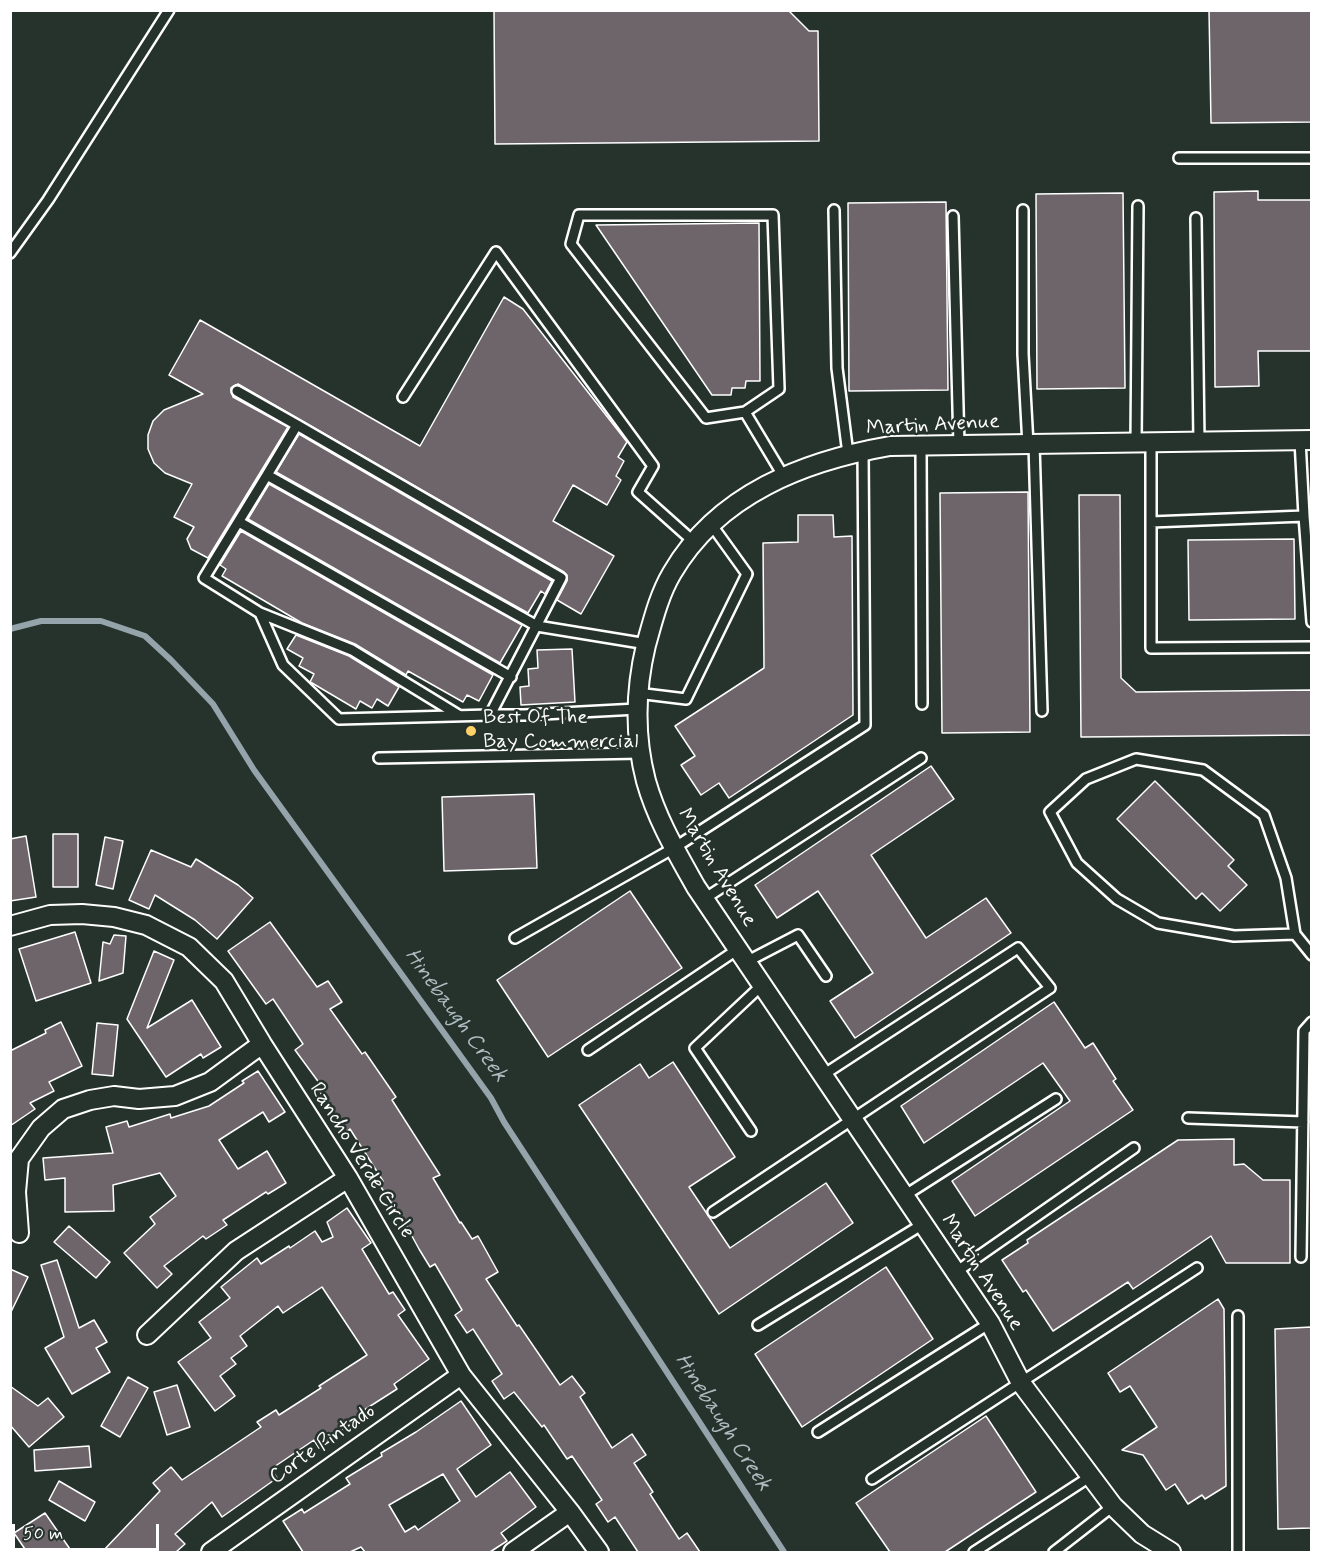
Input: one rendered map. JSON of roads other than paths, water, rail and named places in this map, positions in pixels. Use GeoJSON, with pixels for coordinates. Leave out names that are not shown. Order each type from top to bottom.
{"type":"FeatureCollection","features":[{"type":"Feature","properties":{"kind":"street","name":"Martin Avenue"},"geometry":{"type":"LineString","coordinates":[[1171,1552],[1142,1534],[1113,1506],[1021,1383],[990,1323],[704,899],[661,825],[646,780],[640,753],[637,737],[637,701],[655,612],[672,573],[694,542],[721,514],[749,494],[784,477],[855,452],[890,446],[1306,440]]}},
{"type":"Feature","properties":{"kind":"street","name":"Rancho Verde Circle"},"geometry":{"type":"LineString","coordinates":[[10,926],[50,915],[82,914],[114,917],[146,925],[189,946],[224,981],[348,1178],[461,1375],[599,1552]]}},
{"type":"Feature","properties":{"kind":"street"},"geometry":{"type":"LineString","coordinates":[[19,1233],[16,1192],[20,1159],[41,1128],[63,1109],[90,1100],[114,1096],[139,1099],[175,1096],[210,1082],[262,1044]]}},
{"type":"Feature","properties":{"kind":"street"},"geometry":{"type":"LineString","coordinates":[[147,1335],[236,1251],[348,1178]]}},
{"type":"Feature","properties":{"kind":"street","name":"Corte Pintado"},"geometry":{"type":"LineString","coordinates":[[211,1552],[461,1375]]}},
{"type":"Feature","properties":{"kind":"street"},"geometry":{"type":"LineString","coordinates":[[513,1552],[570,1512]]}},
{"type":"Feature","properties":{"kind":"lane"},"geometry":{"type":"LineString","coordinates":[[10,253],[54,190],[169,10]]}},
{"type":"Feature","properties":{"kind":"lane"},"geometry":{"type":"LineString","coordinates":[[1179,158],[1311,158]]}},
{"type":"Feature","properties":{"kind":"lane"},"geometry":{"type":"LineString","coordinates":[[1138,206],[1144,443],[1151,522],[1151,648],[1311,647]]}},
{"type":"Feature","properties":{"kind":"lane"},"geometry":{"type":"LineString","coordinates":[[514,938],[674,848],[865,725],[855,452],[837,368],[834,210]]}},
{"type":"Feature","properties":{"kind":"lane"},"geometry":{"type":"LineString","coordinates":[[1023,210],[1023,354],[1031,444],[1042,711]]}},
{"type":"Feature","properties":{"kind":"lane"},"geometry":{"type":"LineString","coordinates":[[579,215],[773,215],[779,389],[745,412],[706,418],[570,244],[579,215]]}},
{"type":"Feature","properties":{"kind":"lane"},"geometry":{"type":"LineString","coordinates":[[952,216],[959,446]]}},
{"type":"Feature","properties":{"kind":"lane"},"geometry":{"type":"LineString","coordinates":[[1196,218],[1199,442]]}},
{"type":"Feature","properties":{"kind":"lane"},"geometry":{"type":"LineString","coordinates":[[403,397],[496,252],[653,466],[638,492],[694,542]]}},
{"type":"Feature","properties":{"kind":"lane"},"geometry":{"type":"LineString","coordinates":[[237,391],[561,578],[490,715]]}},
{"type":"Feature","properties":{"kind":"lane"},"geometry":{"type":"LineString","coordinates":[[745,412],[784,477]]}},
{"type":"Feature","properties":{"kind":"lane"},"geometry":{"type":"LineString","coordinates":[[297,425],[204,578],[260,613],[352,650],[461,717]]}},
{"type":"Feature","properties":{"kind":"lane"},"geometry":{"type":"LineString","coordinates":[[1306,440],[1304,516],[1311,622]]}},
{"type":"Feature","properties":{"kind":"lane"},"geometry":{"type":"LineString","coordinates":[[921,446],[922,704]]}},
{"type":"Feature","properties":{"kind":"lane"},"geometry":{"type":"LineString","coordinates":[[267,475],[537,626],[647,644]]}},
{"type":"Feature","properties":{"kind":"lane"},"geometry":{"type":"LineString","coordinates":[[1151,522],[1304,516]]}},
{"type":"Feature","properties":{"kind":"lane"},"geometry":{"type":"LineString","coordinates":[[239,522],[511,677]]}},
{"type":"Feature","properties":{"kind":"lane"},"geometry":{"type":"LineString","coordinates":[[260,613],[283,665],[339,719],[524,715],[637,701],[686,699],[747,574],[711,524]]}},
{"type":"Feature","properties":{"kind":"lane"},"geometry":{"type":"LineString","coordinates":[[379,758],[640,753]]}},
{"type":"Feature","properties":{"kind":"lane"},"geometry":{"type":"LineString","coordinates":[[704,899],[921,758]]}},
{"type":"Feature","properties":{"kind":"lane"},"geometry":{"type":"LineString","coordinates":[[1295,934],[1234,936],[1158,923],[1117,899],[1077,863],[1050,812],[1086,779],[1136,759],[1203,770],[1264,815],[1287,878],[1295,934],[1311,955]]}},
{"type":"Feature","properties":{"kind":"lane"},"geometry":{"type":"LineString","coordinates":[[588,1050],[742,955],[798,935],[826,976]]}},
{"type":"Feature","properties":{"kind":"lane"},"geometry":{"type":"LineString","coordinates":[[713,1212],[1050,988],[1018,948],[823,1075]]}},
{"type":"Feature","properties":{"kind":"lane"},"geometry":{"type":"LineString","coordinates":[[751,1131],[694,1048],[762,985]]}},
{"type":"Feature","properties":{"kind":"lane"},"geometry":{"type":"LineString","coordinates":[[1301,1257],[1304,1031],[1311,1022]]}},
{"type":"Feature","properties":{"kind":"lane"},"geometry":{"type":"LineString","coordinates":[[904,1196],[1056,1099]]}},
{"type":"Feature","properties":{"kind":"lane"},"geometry":{"type":"LineString","coordinates":[[1188,1118],[1303,1122]]}},
{"type":"Feature","properties":{"kind":"lane"},"geometry":{"type":"LineString","coordinates":[[956,1272],[1134,1148]]}},
{"type":"Feature","properties":{"kind":"lane"},"geometry":{"type":"LineString","coordinates":[[758,1325],[923,1224]]}},
{"type":"Feature","properties":{"kind":"lane"},"geometry":{"type":"LineString","coordinates":[[872,1479],[1197,1268]]}},
{"type":"Feature","properties":{"kind":"lane"},"geometry":{"type":"LineString","coordinates":[[1238,1316],[1238,1552]]}},
{"type":"Feature","properties":{"kind":"lane"},"geometry":{"type":"LineString","coordinates":[[818,1432],[990,1323]]}},
{"type":"Feature","properties":{"kind":"lane"},"geometry":{"type":"LineString","coordinates":[[974,1552],[1091,1476]]}},
{"type":"Feature","properties":{"kind":"lane"},"geometry":{"type":"LineString","coordinates":[[1054,1552],[1113,1506]]}},
{"type":"Feature","properties":{"kind":"waterway","name":"Hinebaugh Creek"},"geometry":{"type":"LineString","coordinates":[[10,629],[41,621],[101,621],[145,636],[213,704],[254,770],[491,1098],[504,1122],[784,1552]]}},
{"type":"Feature","properties":{"kind":"place","name":"Best Of The Bay Commercial"},"geometry":{"type":"Point","coordinates":[471,731]}}]}
